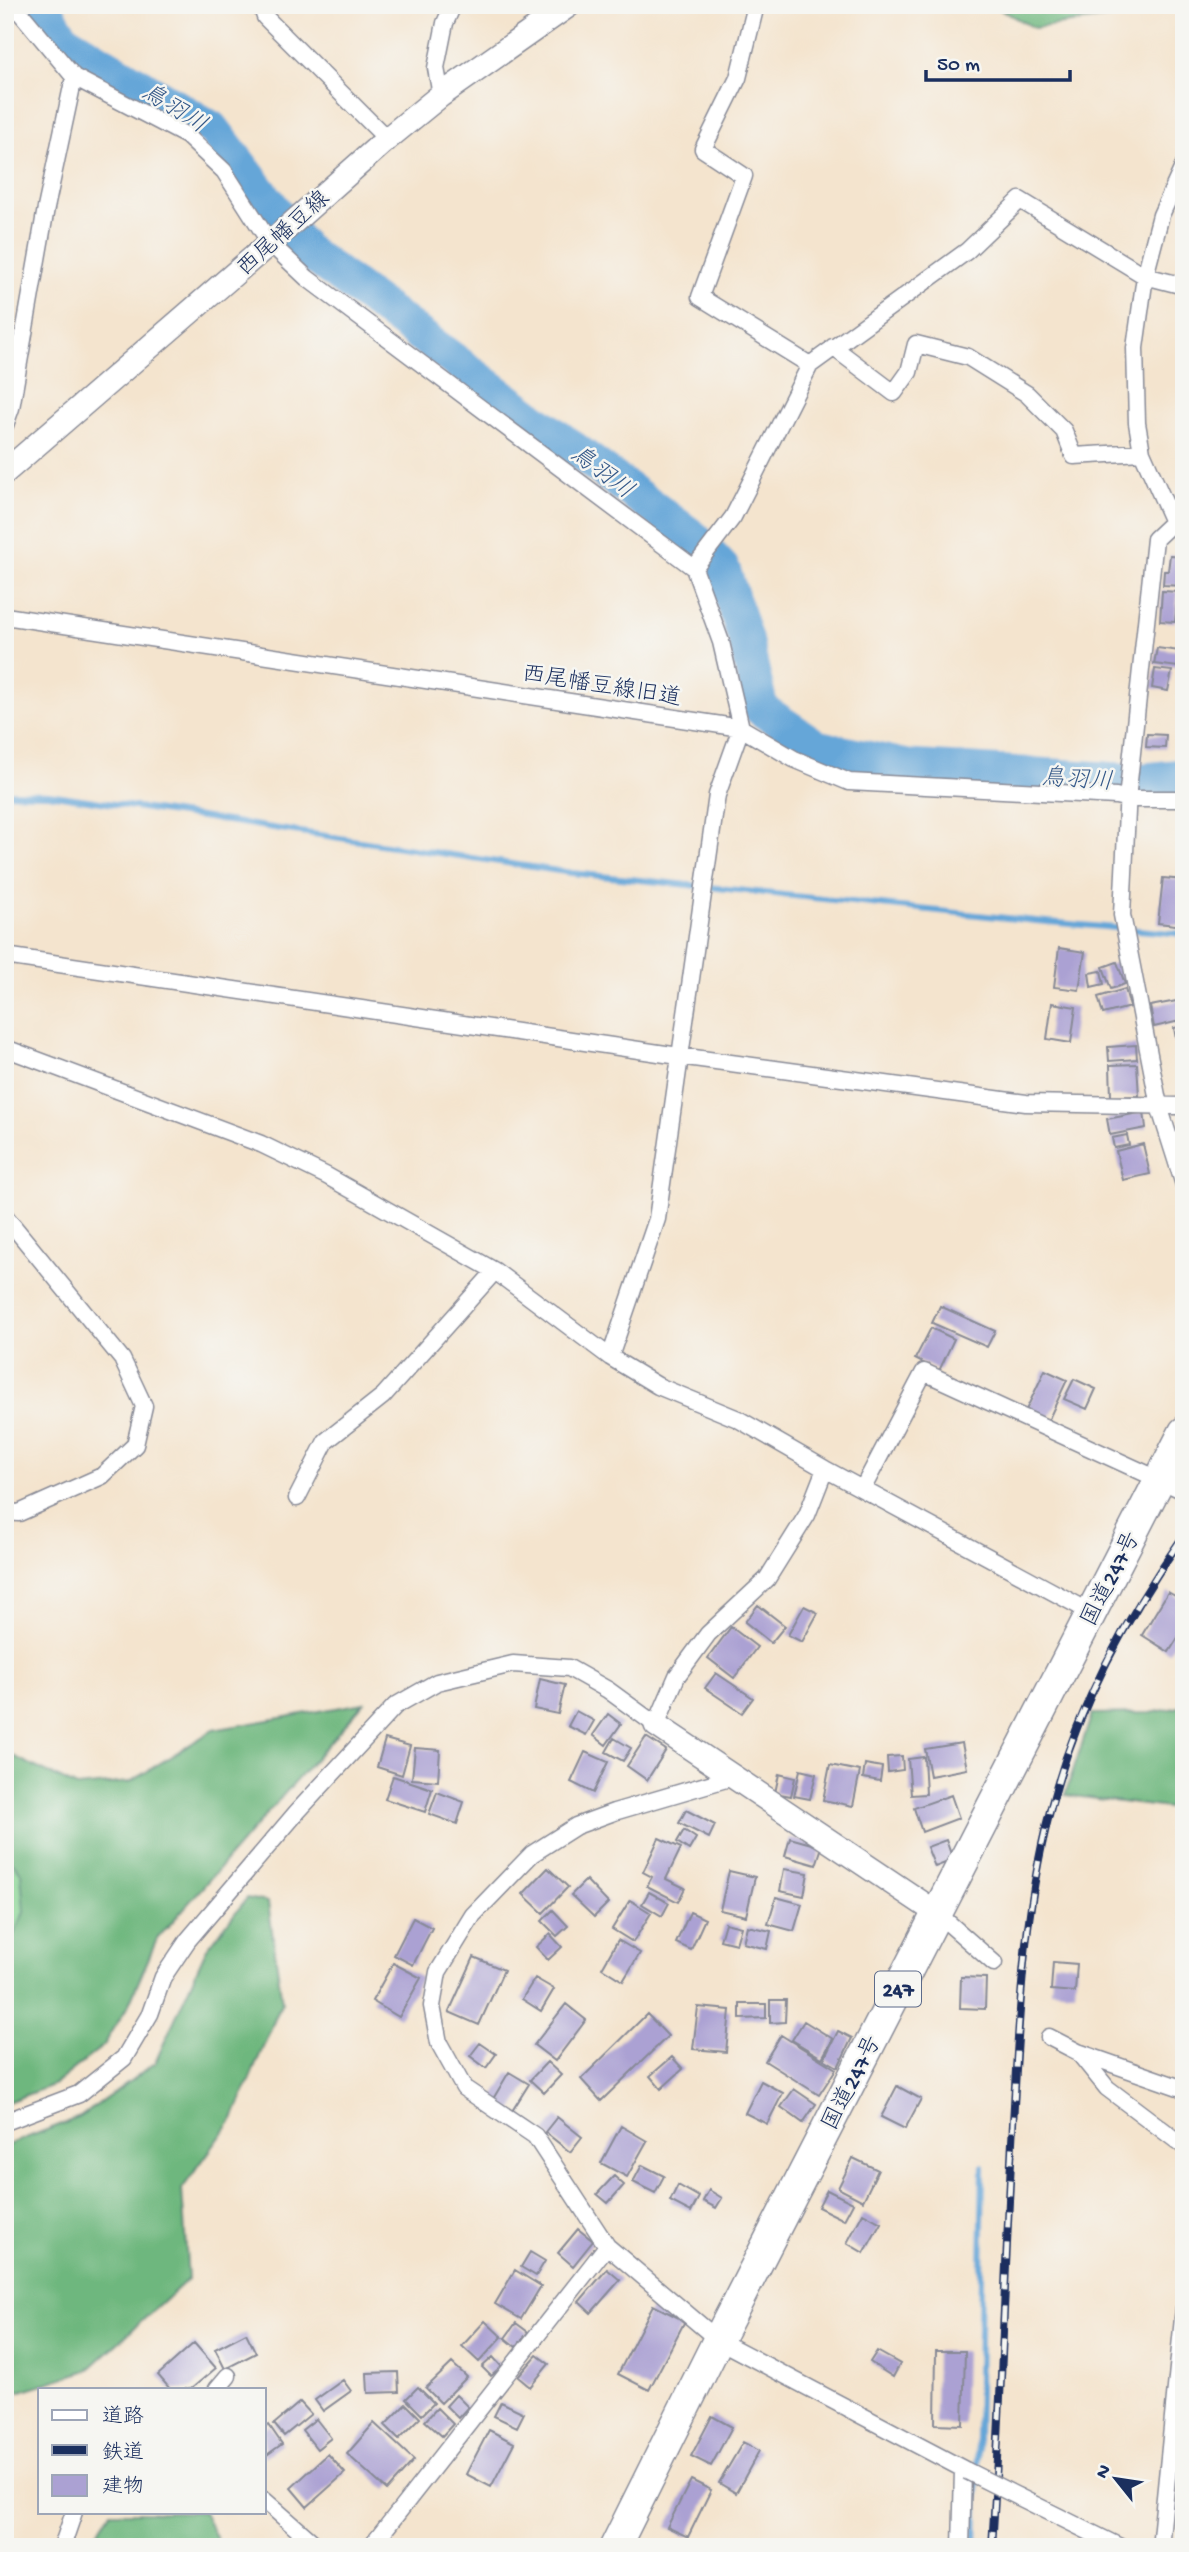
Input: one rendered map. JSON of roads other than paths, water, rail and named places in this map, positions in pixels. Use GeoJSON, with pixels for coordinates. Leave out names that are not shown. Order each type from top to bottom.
{"type":"FeatureCollection","features":[{"type":"Feature","properties":{"kind":"highway","name":"国道247号"},"geometry":{"type":"LineString","coordinates":[[615,2547],[718,2340],[1092,1614],[1171,1486],[1184,1432]]}},
{"type":"Feature","properties":{"kind":"main road","name":"西尾幡豆線"},"geometry":{"type":"LineString","coordinates":[[5,471],[387,139],[441,95],[569,5]]}},
{"type":"Feature","properties":{"kind":"main road"},"geometry":{"type":"LineString","coordinates":[[656,1725],[937,1913]]}},
{"type":"Feature","properties":{"kind":"street"},"geometry":{"type":"LineString","coordinates":[[14,5],[74,77],[187,136],[224,171],[270,243],[307,278],[695,568],[721,642],[741,728],[717,795],[657,1219],[610,1357]]}},
{"type":"Feature","properties":{"kind":"street"},"geometry":{"type":"LineString","coordinates":[[261,5],[265,17],[387,139]]}},
{"type":"Feature","properties":{"kind":"street"},"geometry":{"type":"LineString","coordinates":[[441,95],[436,68],[445,23],[453,5]]}},
{"type":"Feature","properties":{"kind":"street"},"geometry":{"type":"LineString","coordinates":[[756,5],[738,78],[703,149],[744,176],[700,297],[810,365]]}},
{"type":"Feature","properties":{"kind":"street"},"geometry":{"type":"LineString","coordinates":[[5,425],[74,77]]}},
{"type":"Feature","properties":{"kind":"street"},"geometry":{"type":"LineString","coordinates":[[1184,165],[1161,215],[1145,276],[1135,348],[1137,423],[1142,452],[1179,520],[1154,539],[1130,772],[1122,915],[1159,1106],[1184,1185]]}},
{"type":"Feature","properties":{"kind":"street"},"geometry":{"type":"LineString","coordinates":[[695,568],[733,517],[810,365],[967,251],[1020,200],[1145,276],[1184,286]]}},
{"type":"Feature","properties":{"kind":"street"},"geometry":{"type":"LineString","coordinates":[[833,347],[894,393],[909,372],[916,344],[968,357],[1027,394],[1064,431],[1073,456],[1142,452]]}},
{"type":"Feature","properties":{"kind":"street","name":"西尾幡豆線旧道"},"geometry":{"type":"LineString","coordinates":[[5,616],[741,728],[794,760],[849,782],[1116,796],[1129,794],[1184,799]]}},
{"type":"Feature","properties":{"kind":"street"},"geometry":{"type":"LineString","coordinates":[[5,956],[679,1056],[1026,1103],[1184,1106]]}},
{"type":"Feature","properties":{"kind":"street"},"geometry":{"type":"LineString","coordinates":[[5,1048],[261,1144],[327,1176],[495,1271],[610,1357],[658,1386],[738,1419],[1092,1614]]}},
{"type":"Feature","properties":{"kind":"street"},"geometry":{"type":"LineString","coordinates":[[5,1216],[122,1359],[144,1406],[135,1445],[102,1476],[19,1514],[5,1512]]}},
{"type":"Feature","properties":{"kind":"street"},"geometry":{"type":"LineString","coordinates":[[297,1498],[326,1441],[383,1396],[495,1271]]}},
{"type":"Feature","properties":{"kind":"street"},"geometry":{"type":"LineString","coordinates":[[863,1488],[924,1372],[1171,1486]]}},
{"type":"Feature","properties":{"kind":"street"},"geometry":{"type":"LineString","coordinates":[[5,2122],[79,2094],[124,2058],[150,2014],[163,1977],[188,1940],[297,1812],[395,1706],[438,1682],[513,1664],[569,1668],[608,1690],[656,1725],[677,1676],[708,1634],[766,1579],[807,1515],[825,1469]]}},
{"type":"Feature","properties":{"kind":"street"},"geometry":{"type":"LineString","coordinates":[[733,1777],[576,1826],[532,1854],[473,1915],[438,1972],[432,2006],[439,2043],[464,2088],[535,2136],[607,2246],[718,2340],[965,2470],[1121,2547]]}},
{"type":"Feature","properties":{"kind":"street"},"geometry":{"type":"LineString","coordinates":[[937,1913],[994,1963]]}},
{"type":"Feature","properties":{"kind":"street"},"geometry":{"type":"LineString","coordinates":[[1049,2037],[1078,2052],[1184,2089]]}},
{"type":"Feature","properties":{"kind":"street"},"geometry":{"type":"LineString","coordinates":[[1078,2052],[1107,2088],[1184,2146]]}},
{"type":"Feature","properties":{"kind":"street"},"geometry":{"type":"LineString","coordinates":[[371,2547],[607,2246]]}},
{"type":"Feature","properties":{"kind":"street"},"geometry":{"type":"LineString","coordinates":[[1160,2547],[1184,2308]]}},
{"type":"Feature","properties":{"kind":"street"},"geometry":{"type":"LineString","coordinates":[[218,2388],[228,2376]]}},
{"type":"Feature","properties":{"kind":"street"},"geometry":{"type":"LineString","coordinates":[[961,2547],[965,2470]]}},
{"type":"Feature","properties":{"kind":"street"},"geometry":{"type":"LineString","coordinates":[[266,2502],[318,2547]]}},
{"type":"Feature","properties":{"kind":"street"},"geometry":{"type":"LineString","coordinates":[[62,2547],[73,2514]]}},
{"type":"Feature","properties":{"kind":"waterway","name":"鳥羽川"},"geometry":{"type":"LineString","coordinates":[[43,5],[63,39],[213,129],[305,250],[693,537],[723,569],[745,639],[761,709],[817,747],[908,767],[1137,781],[1184,776]]}},
{"type":"Feature","properties":{"kind":"waterway"},"geometry":{"type":"LineString","coordinates":[[5,793],[48,794],[572,873],[1184,934]]}},
{"type":"Feature","properties":{"kind":"waterway"},"geometry":{"type":"LineString","coordinates":[[976,2547],[983,2167]]}},
{"type":"Feature","properties":{"kind":"railway"},"geometry":{"type":"LineString","coordinates":[[992,2547],[1018,2040],[1025,1955],[1037,1872],[1056,1789],[1094,1688],[1126,1625],[1184,1535]]}}]}
